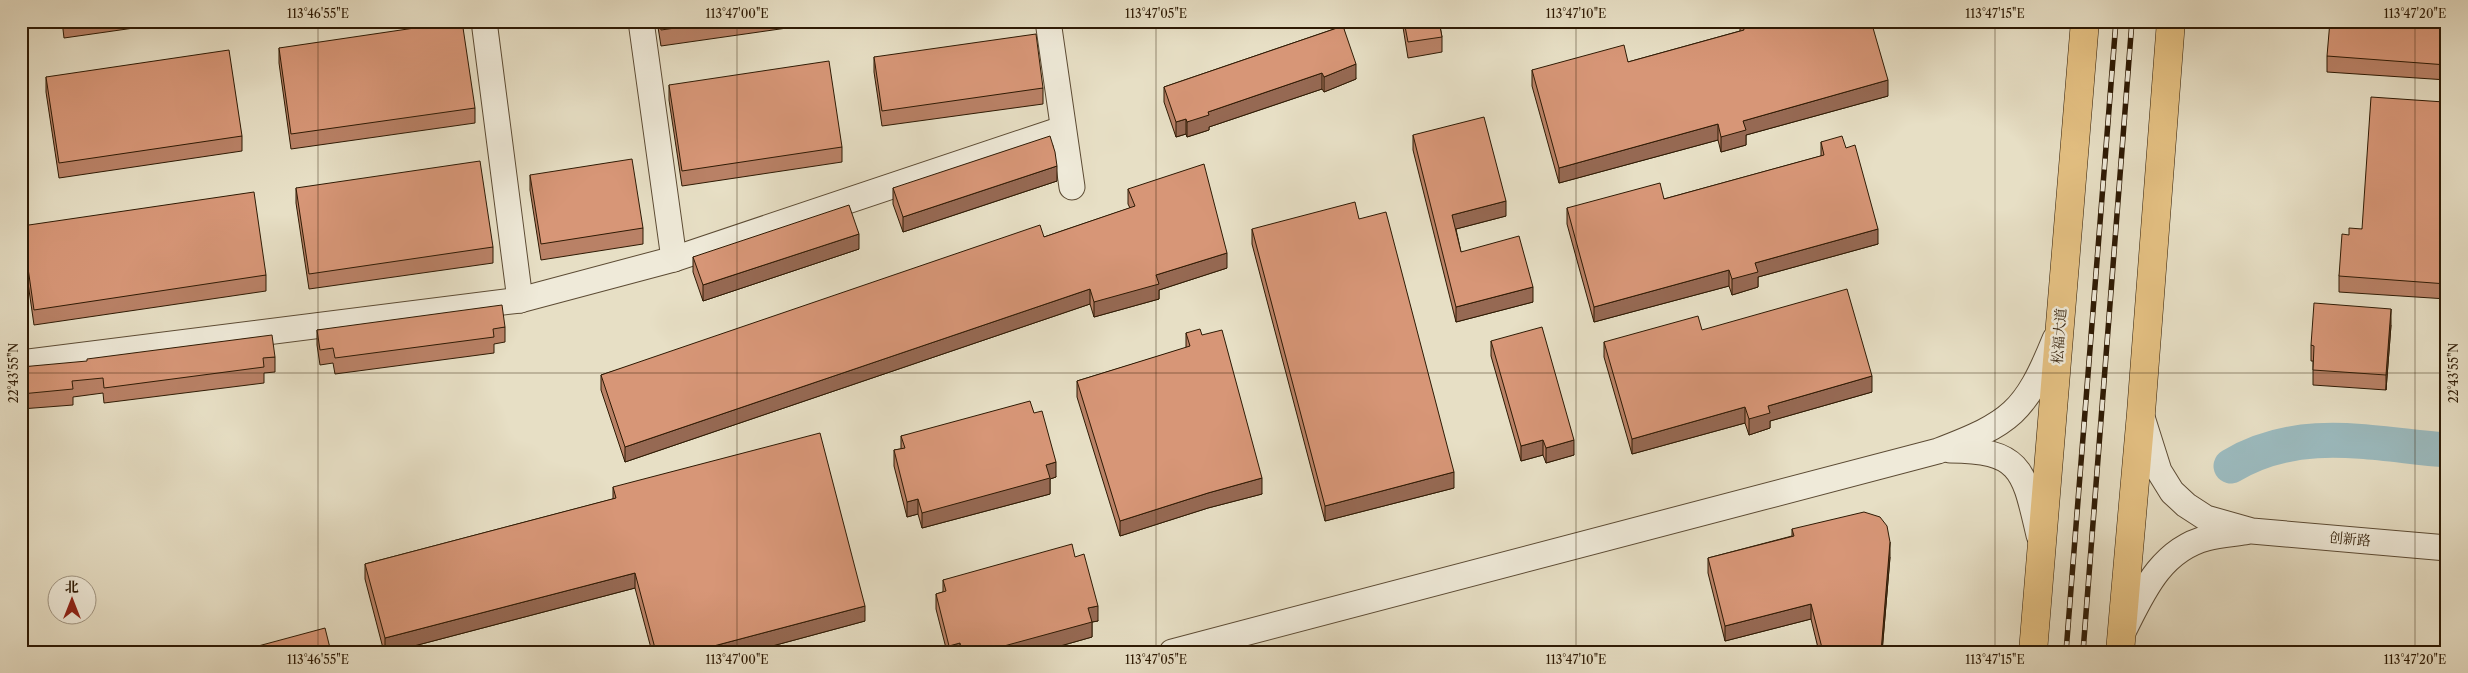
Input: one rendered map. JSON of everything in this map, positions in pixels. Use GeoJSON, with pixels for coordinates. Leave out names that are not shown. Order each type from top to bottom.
{"type":"FeatureCollection","features":[{"type":"Feature","properties":{"kind":"main road","name":"松福大道"},"geometry":{"type":"LineString","coordinates":[[2033,652],[2085,21]]}},
{"type":"Feature","properties":{"kind":"main road"},"geometry":{"type":"LineString","coordinates":[[2121,644],[2141,414],[2171,21]]}},
{"type":"Feature","properties":{"kind":"street"},"geometry":{"type":"LineString","coordinates":[[484,21],[520,300]]}},
{"type":"Feature","properties":{"kind":"street"},"geometry":{"type":"LineString","coordinates":[[641,21],[674,258]]}},
{"type":"Feature","properties":{"kind":"street"},"geometry":{"type":"LineString","coordinates":[[1048,21],[1062,129],[1072,187]]}},
{"type":"Feature","properties":{"kind":"street"},"geometry":{"type":"LineString","coordinates":[[21,363],[520,300],[674,258],[1062,129]]}},
{"type":"Feature","properties":{"kind":"street"},"geometry":{"type":"LineString","coordinates":[[1172,652],[1938,451],[1984,433],[2009,417],[2026,398],[2041,374],[2059,330]]}},
{"type":"Feature","properties":{"kind":"street","name":"创新路"},"geometry":{"type":"LineString","coordinates":[[2141,414],[2159,471],[2172,492],[2186,505],[2206,518],[2252,531],[2447,548]]}},
{"type":"Feature","properties":{"kind":"street"},"geometry":{"type":"LineString","coordinates":[[1938,451],[1980,450],[1994,454],[2014,466],[2024,479],[2030,496],[2042,549]]}},
{"type":"Feature","properties":{"kind":"street","name":"创新路"},"geometry":{"type":"LineString","coordinates":[[2121,644],[2146,584],[2160,566],[2182,549],[2205,538],[2252,531]]}},
{"type":"Feature","properties":{"kind":"building"},"geometry":{"type":"Polygon","coordinates":[[[462,21],[475,108],[291,134],[279,48],[462,21]]]}},
{"type":"Feature","properties":{"kind":"building"},"geometry":{"type":"Polygon","coordinates":[[[659,21],[725,21],[661,30],[659,21]]]}},
{"type":"Feature","properties":{"kind":"building"},"geometry":{"type":"Polygon","coordinates":[[[1404,21],[1439,21],[1442,37],[1408,42],[1404,21]]]}},
{"type":"Feature","properties":{"kind":"building"},"geometry":{"type":"Polygon","coordinates":[[[1742,21],[1766,21],[1766,24],[1776,21],[1871,21],[1888,80],[1743,121],[1746,130],[1721,137],[1718,124],[1559,168],[1532,70],[1624,45],[1628,62],[1744,30],[1742,21]]]}},
{"type":"Feature","properties":{"kind":"building"},"geometry":{"type":"Polygon","coordinates":[[[2330,21],[2447,21],[2447,65],[2327,56],[2330,21]]]}},
{"type":"Feature","properties":{"kind":"building"},"geometry":{"type":"Polygon","coordinates":[[[1343,26],[1356,64],[1324,77],[1322,73],[1208,112],[1209,115],[1187,122],[1186,119],[1176,122],[1164,87],[1343,26]]]}},
{"type":"Feature","properties":{"kind":"building"},"geometry":{"type":"Polygon","coordinates":[[[1036,34],[1043,88],[882,111],[874,57],[1036,34]]]}},
{"type":"Feature","properties":{"kind":"building"},"geometry":{"type":"Polygon","coordinates":[[[229,50],[242,136],[59,163],[46,77],[229,50]]]}},
{"type":"Feature","properties":{"kind":"building"},"geometry":{"type":"Polygon","coordinates":[[[829,61],[842,147],[682,171],[669,85],[829,61]]]}},
{"type":"Feature","properties":{"kind":"building"},"geometry":{"type":"Polygon","coordinates":[[[2371,97],[2444,102],[2444,97],[2447,97],[2447,284],[2339,276],[2342,234],[2349,235],[2349,228],[2362,229],[2371,97]]]}},
{"type":"Feature","properties":{"kind":"building"},"geometry":{"type":"Polygon","coordinates":[[[1484,117],[1506,201],[1452,215],[1461,252],[1519,236],[1533,287],[1456,307],[1413,135],[1484,117]]]}},
{"type":"Feature","properties":{"kind":"building"},"geometry":{"type":"Polygon","coordinates":[[[1050,136],[1057,166],[903,217],[893,188],[1050,136]]]}},
{"type":"Feature","properties":{"kind":"building"},"geometry":{"type":"Polygon","coordinates":[[[1842,136],[1846,148],[1855,145],[1878,229],[1755,263],[1758,272],[1732,279],[1729,270],[1594,307],[1567,208],[1660,183],[1664,199],[1824,155],[1821,142],[1842,136]]]}},
{"type":"Feature","properties":{"kind":"building"},"geometry":{"type":"Polygon","coordinates":[[[632,159],[643,228],[541,244],[530,175],[632,159]]]}},
{"type":"Feature","properties":{"kind":"building"},"geometry":{"type":"Polygon","coordinates":[[[480,161],[493,247],[309,274],[296,188],[480,161]]]}},
{"type":"Feature","properties":{"kind":"building"},"geometry":{"type":"Polygon","coordinates":[[[1204,164],[1227,253],[1156,275],[1159,284],[1094,302],[1090,289],[625,447],[601,375],[1040,225],[1044,237],[1135,206],[1128,189],[1204,164]]]}},
{"type":"Feature","properties":{"kind":"building"},"geometry":{"type":"Polygon","coordinates":[[[254,192],[266,275],[34,310],[22,226],[254,192]]]}},
{"type":"Feature","properties":{"kind":"building"},"geometry":{"type":"Polygon","coordinates":[[[1355,202],[1359,219],[1386,212],[1454,472],[1325,506],[1252,229],[1355,202]]]}},
{"type":"Feature","properties":{"kind":"building"},"geometry":{"type":"Polygon","coordinates":[[[849,205],[859,234],[703,285],[693,257],[849,205]]]}},
{"type":"Feature","properties":{"kind":"building"},"geometry":{"type":"Polygon","coordinates":[[[1847,289],[1872,376],[1768,406],[1770,413],[1749,419],[1745,407],[1632,439],[1604,342],[1698,316],[1702,330],[1847,289]]]}},
{"type":"Feature","properties":{"kind":"building"},"geometry":{"type":"Polygon","coordinates":[[[2314,303],[2391,309],[2386,375],[2313,370],[2314,346],[2311,345],[2314,303]]]}},
{"type":"Feature","properties":{"kind":"building"},"geometry":{"type":"Polygon","coordinates":[[[502,305],[505,327],[493,329],[494,337],[335,358],[333,348],[320,350],[317,330],[502,305]]]}},
{"type":"Feature","properties":{"kind":"building"},"geometry":{"type":"Polygon","coordinates":[[[1542,327],[1574,440],[1546,448],[1543,440],[1521,446],[1491,341],[1542,327]]]}},
{"type":"Feature","properties":{"kind":"building"},"geometry":{"type":"Polygon","coordinates":[[[1200,329],[1202,335],[1222,330],[1262,478],[1120,521],[1077,381],[1190,346],[1186,333],[1200,329]]]}},
{"type":"Feature","properties":{"kind":"building"},"geometry":{"type":"Polygon","coordinates":[[[272,335],[275,357],[263,358],[264,367],[104,388],[103,378],[72,381],[73,389],[21,394],[21,367],[87,361],[87,359],[272,335]]]}},
{"type":"Feature","properties":{"kind":"building"},"geometry":{"type":"Polygon","coordinates":[[[1030,401],[1034,413],[1042,411],[1056,462],[1046,465],[1050,478],[922,513],[918,499],[907,502],[894,450],[905,448],[901,436],[1030,401]]]}},
{"type":"Feature","properties":{"kind":"building"},"geometry":{"type":"Polygon","coordinates":[[[820,433],[865,606],[691,652],[656,652],[635,573],[385,638],[365,564],[616,498],[613,487],[820,433]]]}},
{"type":"Feature","properties":{"kind":"building"},"geometry":{"type":"Polygon","coordinates":[[[1864,512],[1880,517],[1887,526],[1890,542],[1881,652],[1823,652],[1811,604],[1725,626],[1708,558],[1794,536],[1792,529],[1864,512]]]}},
{"type":"Feature","properties":{"kind":"building"},"geometry":{"type":"Polygon","coordinates":[[[1072,544],[1075,557],[1084,554],[1098,606],[1088,608],[1092,622],[982,652],[962,652],[960,643],[949,646],[936,594],[946,591],[943,580],[1072,544]]]}},
{"type":"Feature","properties":{"kind":"building"},"geometry":{"type":"Polygon","coordinates":[[[325,628],[331,652],[236,652],[325,628]]]}},
{"type":"Feature","properties":{"kind":"waterway"},"geometry":{"type":"LineString","coordinates":[[2231,466],[2257,453],[2283,445],[2310,441],[2336,440],[2447,450]]}},
{"type":"Feature","properties":{"kind":"railway"},"geometry":{"type":"LineString","coordinates":[[2066,652],[2116,21]]}},
{"type":"Feature","properties":{"kind":"railway"},"geometry":{"type":"LineString","coordinates":[[2083,652],[2132,21]]}}]}
